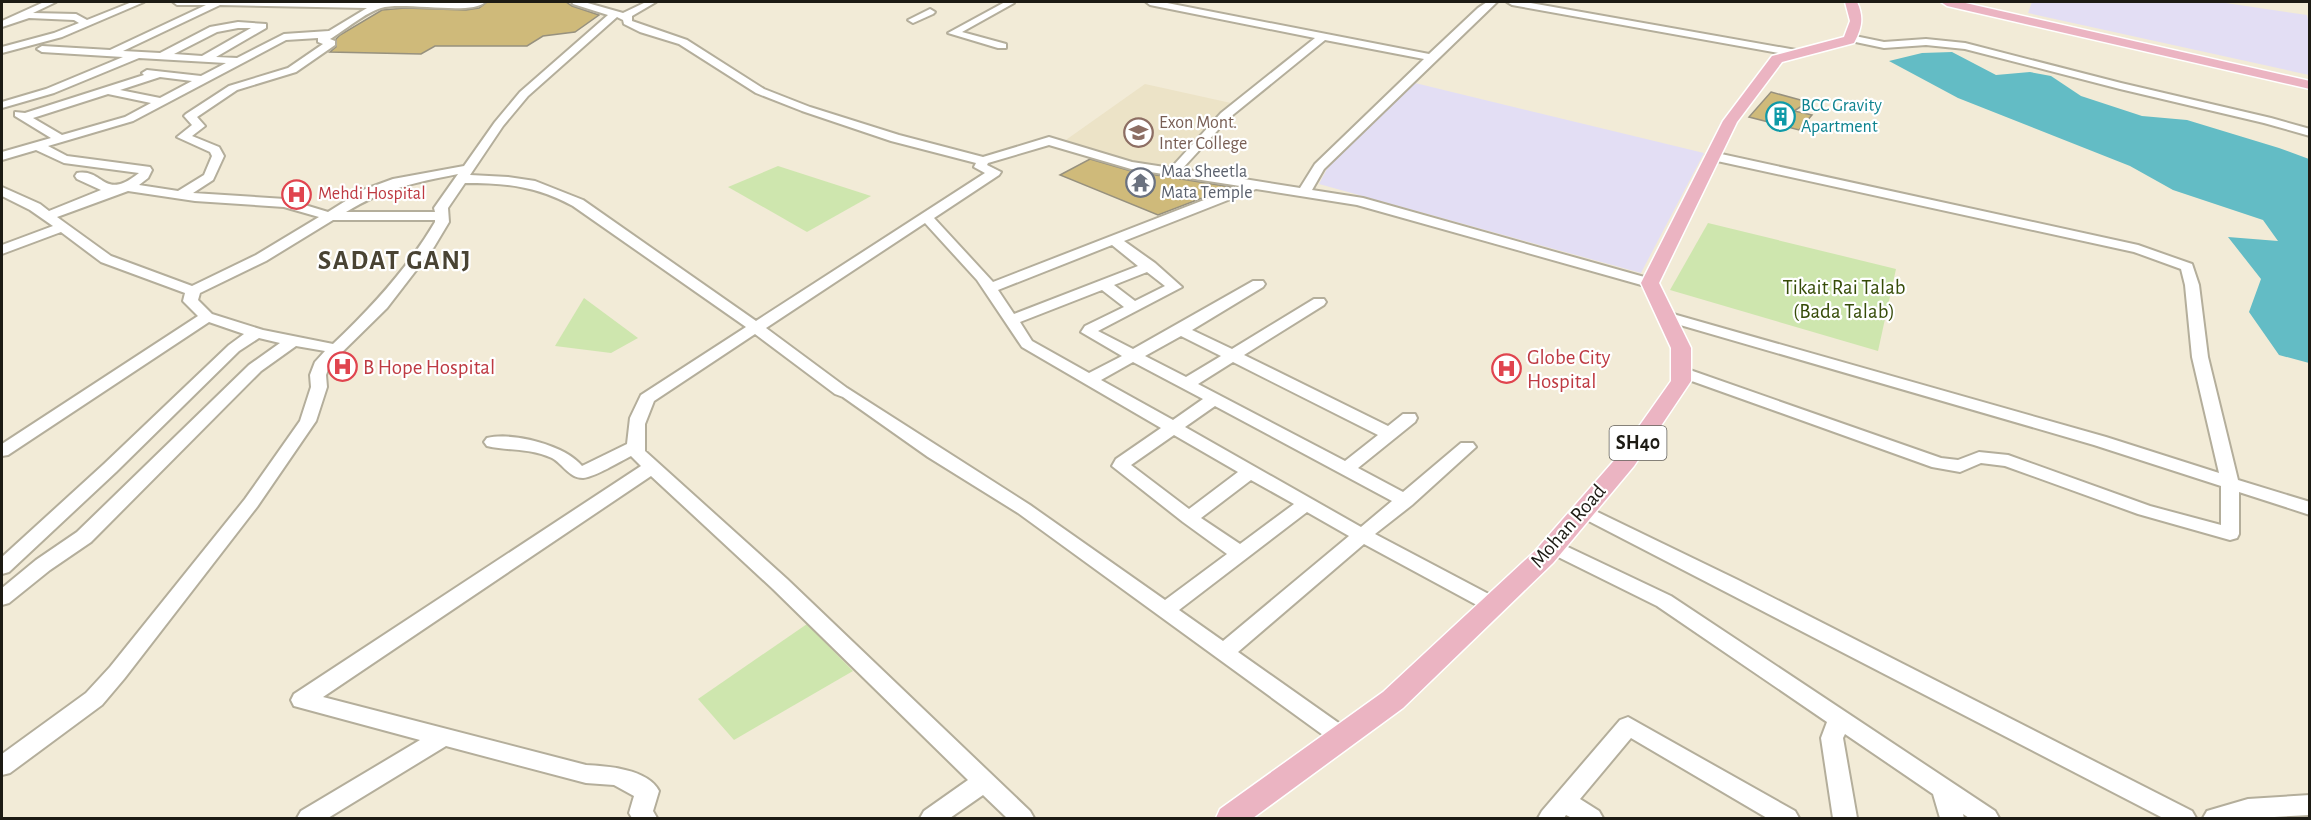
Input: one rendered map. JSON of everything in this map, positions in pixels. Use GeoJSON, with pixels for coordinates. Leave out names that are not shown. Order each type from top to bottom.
{"type":"FeatureCollection","features":[{"type":"Feature","properties":{"kind":"main road"},"geometry":{"type":"LineString","coordinates":[[1650,283],[1730,121],[1777,59],[1849,40],[1856,28],[1857,14],[1851,2]]}},
{"type":"Feature","properties":{"kind":"main road"},"geometry":{"type":"LineString","coordinates":[[1947,2],[2310,85]]}},
{"type":"Feature","properties":{"kind":"main road"},"geometry":{"type":"LineString","coordinates":[[1959,2],[2310,78]]}},
{"type":"Feature","properties":{"kind":"main road"},"geometry":{"type":"LineString","coordinates":[[1970,2],[2310,78]]}},
{"type":"Feature","properties":{"kind":"main road","name":"Mohan Road"},"geometry":{"type":"LineString","coordinates":[[1231,819],[1393,700],[1554,546],[1626,461],[1681,381],[1681,348],[1650,283]]}},
{"type":"Feature","properties":{"kind":"street"},"geometry":{"type":"LineString","coordinates":[[51,2],[20,15],[76,17],[87,24]]}},
{"type":"Feature","properties":{"kind":"street"},"geometry":{"type":"LineString","coordinates":[[3,43],[66,32],[139,2]]}},
{"type":"Feature","properties":{"kind":"street"},"geometry":{"type":"LineString","coordinates":[[177,2],[344,2],[378,5],[481,2]]}},
{"type":"Feature","properties":{"kind":"street"},"geometry":{"type":"LineString","coordinates":[[108,53],[220,2]]}},
{"type":"Feature","properties":{"kind":"street"},"geometry":{"type":"LineString","coordinates":[[576,2],[629,18],[627,22],[644,30],[688,44],[760,91],[895,138],[983,161],[1049,141],[1131,165],[1305,191],[1376,206],[1650,283]]}},
{"type":"Feature","properties":{"kind":"street"},"geometry":{"type":"LineString","coordinates":[[2,766],[94,699],[251,503],[308,421],[319,387],[318,375],[323,362],[382,304],[429,244],[442,222],[441,208],[499,124],[524,94],[618,16],[652,2]]}},
{"type":"Feature","properties":{"kind":"street"},"geometry":{"type":"LineString","coordinates":[[1150,2],[1433,58]]}},
{"type":"Feature","properties":{"kind":"street"},"geometry":{"type":"LineString","coordinates":[[1305,191],[1319,167],[1481,10],[1493,2]]}},
{"type":"Feature","properties":{"kind":"street"},"geometry":{"type":"LineString","coordinates":[[1512,2],[1796,53]]}},
{"type":"Feature","properties":{"kind":"street"},"geometry":{"type":"LineString","coordinates":[[238,25],[277,3]]}},
{"type":"Feature","properties":{"kind":"street"},"geometry":{"type":"LineString","coordinates":[[1002,46],[953,33],[1009,3]]}},
{"type":"Feature","properties":{"kind":"street"},"geometry":{"type":"LineString","coordinates":[[182,194],[209,177],[218,156],[215,150],[183,137],[199,126],[190,116],[233,88],[292,70],[331,43],[322,40],[378,5]]}},
{"type":"Feature","properties":{"kind":"street"},"geometry":{"type":"LineString","coordinates":[[913,20],[930,12]]}},
{"type":"Feature","properties":{"kind":"street"},"geometry":{"type":"LineString","coordinates":[[2,24],[29,15]]}},
{"type":"Feature","properties":{"kind":"street"},"geometry":{"type":"LineString","coordinates":[[163,55],[214,29],[238,25],[263,26],[206,58]]}},
{"type":"Feature","properties":{"kind":"street"},"geometry":{"type":"LineString","coordinates":[[66,32],[84,34],[47,49],[238,61]]}},
{"type":"Feature","properties":{"kind":"street"},"geometry":{"type":"LineString","coordinates":[[2,156],[129,118],[284,37],[332,34]]}},
{"type":"Feature","properties":{"kind":"street"},"geometry":{"type":"LineString","coordinates":[[1174,172],[1196,142],[1230,109],[1324,36]]}},
{"type":"Feature","properties":{"kind":"street"},"geometry":{"type":"LineString","coordinates":[[1850,38],[1884,45],[1926,42],[1965,46],[2130,89],[2267,120],[2310,133]]}},
{"type":"Feature","properties":{"kind":"street"},"geometry":{"type":"LineString","coordinates":[[2,105],[51,91],[139,54]]}},
{"type":"Feature","properties":{"kind":"street"},"geometry":{"type":"LineString","coordinates":[[108,68],[156,75],[262,79]]}},
{"type":"Feature","properties":{"kind":"street"},"geometry":{"type":"LineString","coordinates":[[24,117],[156,75]]}},
{"type":"Feature","properties":{"kind":"street"},"geometry":{"type":"LineString","coordinates":[[109,90],[164,100],[213,100]]}},
{"type":"Feature","properties":{"kind":"street"},"geometry":{"type":"LineString","coordinates":[[2,105],[62,139]]}},
{"type":"Feature","properties":{"kind":"street"},"geometry":{"type":"LineString","coordinates":[[38,146],[64,159],[146,170],[144,175],[128,187]]}},
{"type":"Feature","properties":{"kind":"street"},"geometry":{"type":"LineString","coordinates":[[1681,372],[1938,463],[1960,466],[1979,457],[2008,461],[2144,510],[2230,534],[2230,483],[2200,357],[2192,285],[2187,267],[2138,249],[1712,156]]}},
{"type":"Feature","properties":{"kind":"street"},"geometry":{"type":"LineString","coordinates":[[983,161],[980,167],[996,172],[647,398],[636,421],[636,447],[637,453],[780,584],[1022,819]]}},
{"type":"Feature","properties":{"kind":"street"},"geometry":{"type":"LineString","coordinates":[[336,349],[256,333],[207,317],[190,302],[194,291],[261,258],[368,193],[397,182],[464,174],[550,188],[578,203],[755,327],[841,391],[849,394],[934,453],[1024,509],[1342,737]]}},
{"type":"Feature","properties":{"kind":"street"},"geometry":{"type":"LineString","coordinates":[[81,176],[113,190]]}},
{"type":"Feature","properties":{"kind":"street"},"geometry":{"type":"LineString","coordinates":[[990,288],[1258,184]]}},
{"type":"Feature","properties":{"kind":"street"},"geometry":{"type":"LineString","coordinates":[[47,216],[113,190],[128,187],[285,203],[328,216],[442,216]]}},
{"type":"Feature","properties":{"kind":"street"},"geometry":{"type":"LineString","coordinates":[[2,191],[34,207],[106,259],[194,291]]}},
{"type":"Feature","properties":{"kind":"street"},"geometry":{"type":"LineString","coordinates":[[926,217],[982,277],[1027,344],[1175,426],[1250,472],[1363,536],[1493,605]]}},
{"type":"Feature","properties":{"kind":"street"},"geometry":{"type":"LineString","coordinates":[[2,250],[63,227]]}},
{"type":"Feature","properties":{"kind":"street"},"geometry":{"type":"LineString","coordinates":[[1114,240],[1175,287],[1088,330],[1406,501]]}},
{"type":"Feature","properties":{"kind":"street"},"geometry":{"type":"LineString","coordinates":[[1011,320],[1150,266]]}},
{"type":"Feature","properties":{"kind":"street"},"geometry":{"type":"LineString","coordinates":[[1104,284],[1133,307]]}},
{"type":"Feature","properties":{"kind":"street"},"geometry":{"type":"LineString","coordinates":[[1090,379],[1181,330],[1258,284]]}},
{"type":"Feature","properties":{"kind":"street"},"geometry":{"type":"LineString","coordinates":[[1187,384],[1319,302]]}},
{"type":"Feature","properties":{"kind":"street"},"geometry":{"type":"LineString","coordinates":[[2,451],[207,317]]}},
{"type":"Feature","properties":{"kind":"street"},"geometry":{"type":"LineString","coordinates":[[1668,317],[2100,441],[2310,509]]}},
{"type":"Feature","properties":{"kind":"street"},"geometry":{"type":"LineString","coordinates":[[1181,330],[1390,434]]}},
{"type":"Feature","properties":{"kind":"street"},"geometry":{"type":"LineString","coordinates":[[2,567],[110,468],[234,348],[256,333]]}},
{"type":"Feature","properties":{"kind":"street"},"geometry":{"type":"LineString","coordinates":[[2,598],[43,565],[84,537],[255,368],[292,340]]}},
{"type":"Feature","properties":{"kind":"street"},"geometry":{"type":"LineString","coordinates":[[1214,399],[1121,465],[1239,553]]}},
{"type":"Feature","properties":{"kind":"street"},"geometry":{"type":"LineString","coordinates":[[1347,468],[1409,418]]}},
{"type":"Feature","properties":{"kind":"street"},"geometry":{"type":"LineString","coordinates":[[493,442],[523,445],[555,452],[571,461],[577,471],[583,472],[636,447]]}},
{"type":"Feature","properties":{"kind":"street"},"geometry":{"type":"LineString","coordinates":[[1224,652],[1406,501],[1467,447]]}},
{"type":"Feature","properties":{"kind":"street"},"geometry":{"type":"LineString","coordinates":[[645,819],[641,813],[647,791],[616,776],[586,774],[302,700],[652,467]]}},
{"type":"Feature","properties":{"kind":"street"},"geometry":{"type":"LineString","coordinates":[[1190,518],[1250,472]]}},
{"type":"Feature","properties":{"kind":"street"},"geometry":{"type":"LineString","coordinates":[[1165,610],[1306,504]]}},
{"type":"Feature","properties":{"kind":"street"},"geometry":{"type":"LineString","coordinates":[[1582,511],[2184,819]]}},
{"type":"Feature","properties":{"kind":"street"},"geometry":{"type":"LineString","coordinates":[[1554,546],[1664,601],[1987,819]]}},
{"type":"Feature","properties":{"kind":"street"},"geometry":{"type":"LineString","coordinates":[[2,567],[43,565]]}},
{"type":"Feature","properties":{"kind":"street"},"geometry":{"type":"LineString","coordinates":[[1839,719],[1832,738],[1845,819]]}},
{"type":"Feature","properties":{"kind":"street"},"geometry":{"type":"LineString","coordinates":[[1591,819],[1557,810],[1629,726],[1787,819]]}},
{"type":"Feature","properties":{"kind":"street"},"geometry":{"type":"LineString","coordinates":[[309,819],[445,736]]}},
{"type":"Feature","properties":{"kind":"street"},"geometry":{"type":"LineString","coordinates":[[932,819],[984,782]]}},
{"type":"Feature","properties":{"kind":"street"},"geometry":{"type":"LineString","coordinates":[[1943,789],[1952,819]]}},
{"type":"Feature","properties":{"kind":"street"},"geometry":{"type":"LineString","coordinates":[[2215,819],[2248,809],[2310,805]]}},
{"type":"Feature","properties":{"kind":"shaded area"},"geometry":{"type":"Polygon","coordinates":[[[2032,2],[2219,2],[2307,15],[2310,28],[2309,75],[2028,13],[2032,2]]]}},
{"type":"Feature","properties":{"kind":"shaded area"},"geometry":{"type":"Polygon","coordinates":[[[1415,83],[1704,153],[1641,273],[1319,184],[1328,167],[1415,83]]]}},
{"type":"Feature","properties":{"kind":"shaded area","name":"Exon Mont. Inter College"},"geometry":{"type":"Polygon","coordinates":[[[1145,84],[1231,103],[1208,124],[1172,167],[1135,162],[1063,142],[1145,84]]]}},
{"type":"Feature","properties":{"kind":"green space"},"geometry":{"type":"Polygon","coordinates":[[[778,166],[871,196],[807,232],[728,187],[778,166]]]}},
{"type":"Feature","properties":{"kind":"green space","name":"Tikait Rai Talab (Bada Talab)"},"geometry":{"type":"Polygon","coordinates":[[[1708,223],[1896,269],[1878,351],[1670,290],[1708,223]]]}},
{"type":"Feature","properties":{"kind":"green space"},"geometry":{"type":"Polygon","coordinates":[[[584,298],[638,338],[611,353],[555,346],[584,298]]]}},
{"type":"Feature","properties":{"kind":"green space"},"geometry":{"type":"Polygon","coordinates":[[[807,624],[853,671],[734,740],[698,699],[807,624]]]}},
{"type":"Feature","properties":{"kind":"water"},"geometry":{"type":"Polygon","coordinates":[[[1952,52],[1996,75],[2030,72],[2051,76],[2081,96],[2142,116],[2187,120],[2309,159],[2309,363],[2279,355],[2249,312],[2261,279],[2228,237],[2278,241],[2263,220],[2173,190],[2130,166],[1958,98],[1889,61],[1922,53],[1952,52]]]}},
{"type":"Feature","properties":{"kind":"building"},"geometry":{"type":"Polygon","coordinates":[[[487,2],[566,2],[599,15],[575,32],[543,36],[527,46],[435,46],[421,54],[330,52],[336,47],[336,39],[340,35],[382,10],[405,8],[466,10],[479,8],[487,2]]]}},
{"type":"Feature","properties":{"kind":"building","name":"BCC Gravity Apartment"},"geometry":{"type":"Polygon","coordinates":[[[1771,92],[1808,102],[1794,111],[1812,115],[1799,130],[1749,117],[1771,92]]]}},
{"type":"Feature","properties":{"kind":"building","name":"Maa Sheetla Mata Temple"},"geometry":{"type":"Polygon","coordinates":[[[1090,159],[1131,171],[1231,187],[1158,215],[1060,175],[1090,159]]]}},
{"type":"Feature","properties":{"kind":"place","name":"BCC Gravity Apartment"},"geometry":{"type":"Point","coordinates":[1780,116]}},
{"type":"Feature","properties":{"kind":"place","name":"Exon Mont. Inter College"},"geometry":{"type":"Point","coordinates":[1138,133]}},
{"type":"Feature","properties":{"kind":"place","name":"Maa Sheetla Mata Temple"},"geometry":{"type":"Point","coordinates":[1140,182]}},
{"type":"Feature","properties":{"kind":"place","name":"Mehdi Hospital"},"geometry":{"type":"Point","coordinates":[297,194]}},
{"type":"Feature","properties":{"kind":"place","name":"B Hope Hospital"},"geometry":{"type":"Point","coordinates":[342,367]}},
{"type":"Feature","properties":{"kind":"place","name":"Globe City Hospital"},"geometry":{"type":"Point","coordinates":[1506,369]}},
{"type":"Feature","properties":{"kind":"district","name":"SADAT GANJ"},"geometry":{"type":"Point","coordinates":[395,260]}}]}
